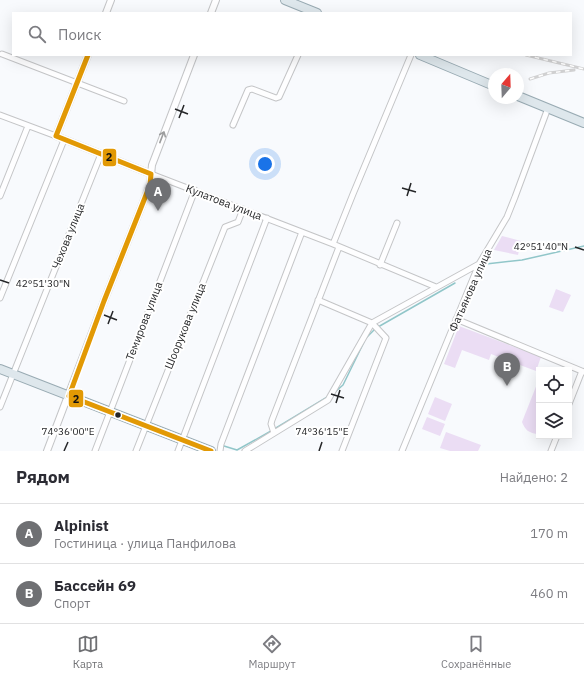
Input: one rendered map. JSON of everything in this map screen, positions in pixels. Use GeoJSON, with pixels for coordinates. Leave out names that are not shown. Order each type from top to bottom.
{"type":"FeatureCollection","features":[{"type":"Feature","properties":{"kind":"main road"},"geometry":{"type":"LineString","coordinates":[[285,0],[315,12]]}},
{"type":"Feature","properties":{"kind":"main road"},"geometry":{"type":"LineString","coordinates":[[422,56],[488,83]]}},
{"type":"Feature","properties":{"kind":"main road"},"geometry":{"type":"LineString","coordinates":[[524,98],[584,123]]}},
{"type":"Feature","properties":{"kind":"main road"},"geometry":{"type":"LineString","coordinates":[[0,369],[211,451]]}},
{"type":"Feature","properties":{"kind":"street"},"geometry":{"type":"LineString","coordinates":[[106,12],[111,0]]}},
{"type":"Feature","properties":{"kind":"street"},"geometry":{"type":"LineString","coordinates":[[211,12],[216,0]]}},
{"type":"Feature","properties":{"kind":"street"},"geometry":{"type":"LineString","coordinates":[[2,54],[124,101]]}},
{"type":"Feature","properties":{"kind":"street"},"geometry":{"type":"LineString","coordinates":[[56,136],[88,56]]}},
{"type":"Feature","properties":{"kind":"street"},"geometry":{"type":"LineString","coordinates":[[47,451],[150,185],[152,165],[194,56]]}},
{"type":"Feature","properties":{"kind":"street"},"geometry":{"type":"LineString","coordinates":[[233,125],[248,90],[252,89],[276,98],[279,97],[298,56]]}},
{"type":"Feature","properties":{"kind":"street"},"geometry":{"type":"LineString","coordinates":[[333,244],[411,56]]}},
{"type":"Feature","properties":{"kind":"street","name":"Фатьянова улица"},"geometry":{"type":"LineString","coordinates":[[402,451],[479,264],[507,217],[548,108]]}},
{"type":"Feature","properties":{"kind":"street","name":"Кулатова улица"},"geometry":{"type":"LineString","coordinates":[[0,115],[333,244],[436,287]]}},
{"type":"Feature","properties":{"kind":"street"},"geometry":{"type":"LineString","coordinates":[[0,196],[28,126]]}},
{"type":"Feature","properties":{"kind":"street"},"geometry":{"type":"LineString","coordinates":[[0,298],[64,140]]}},
{"type":"Feature","properties":{"kind":"street","name":"Чехова улица"},"geometry":{"type":"LineString","coordinates":[[0,407],[100,154]]}},
{"type":"Feature","properties":{"kind":"street","name":"Темирова улица"},"geometry":{"type":"LineString","coordinates":[[95,451],[195,190]]}},
{"type":"Feature","properties":{"kind":"street","name":"Шоорукова улица"},"geometry":{"type":"LineString","coordinates":[[136,451],[145,425],[225,227],[238,222],[243,209]]}},
{"type":"Feature","properties":{"kind":"street"},"geometry":{"type":"LineString","coordinates":[[178,451],[267,218]]}},
{"type":"Feature","properties":{"kind":"street"},"geometry":{"type":"LineString","coordinates":[[380,264],[397,224]]}},
{"type":"Feature","properties":{"kind":"street"},"geometry":{"type":"LineString","coordinates":[[220,451],[221,444],[302,232]]}},
{"type":"Feature","properties":{"kind":"street"},"geometry":{"type":"LineString","coordinates":[[274,433],[271,424],[272,420],[339,247]]}},
{"type":"Feature","properties":{"kind":"street"},"geometry":{"type":"LineString","coordinates":[[245,451],[328,400],[372,323],[479,264]]}},
{"type":"Feature","properties":{"kind":"street"},"geometry":{"type":"LineString","coordinates":[[318,300],[372,323],[386,338],[342,451]]}},
{"type":"Feature","properties":{"kind":"street"},"geometry":{"type":"LineString","coordinates":[[456,319],[583,371],[569,403]]}},
{"type":"Feature","properties":{"kind":"street"},"geometry":{"type":"LineString","coordinates":[[551,451],[556,439]]}},
{"type":"Feature","properties":{"kind":"shaded area"},"geometry":{"type":"Polygon","coordinates":[[[502,236],[521,241],[518,255],[494,250],[502,236]]]}},
{"type":"Feature","properties":{"kind":"shaded area"},"geometry":{"type":"Polygon","coordinates":[[[556,289],[571,295],[563,312],[549,307],[556,289]]]}},
{"type":"Feature","properties":{"kind":"shaded area"},"geometry":{"type":"Polygon","coordinates":[[[459,326],[541,357],[537,367],[536,367],[536,371],[491,354],[489,360],[462,350],[455,368],[444,364],[459,326]]]}},
{"type":"Feature","properties":{"kind":"shaded area"},"geometry":{"type":"Polygon","coordinates":[[[536,387],[536,434],[528,431],[522,422],[536,387]]]}},
{"type":"Feature","properties":{"kind":"shaded area"},"geometry":{"type":"Polygon","coordinates":[[[435,397],[452,404],[445,421],[428,414],[435,397]]]}},
{"type":"Feature","properties":{"kind":"shaded area"},"geometry":{"type":"Polygon","coordinates":[[[427,417],[445,424],[440,436],[422,429],[427,417]]]}},
{"type":"Feature","properties":{"kind":"shaded area"},"geometry":{"type":"Polygon","coordinates":[[[446,432],[481,445],[478,451],[450,451],[440,448],[446,432]]]}},
{"type":"Feature","properties":{"kind":"waterway"},"geometry":{"type":"LineString","coordinates":[[486,264],[522,260],[584,246]]}},
{"type":"Feature","properties":{"kind":"waterway"},"geometry":{"type":"LineString","coordinates":[[378,327],[455,283]]}},
{"type":"Feature","properties":{"kind":"waterway"},"geometry":{"type":"LineString","coordinates":[[367,337],[375,329]]}},
{"type":"Feature","properties":{"kind":"waterway"},"geometry":{"type":"LineString","coordinates":[[335,392],[343,385],[364,342]]}},
{"type":"Feature","properties":{"kind":"waterway"},"geometry":{"type":"LineString","coordinates":[[276,428],[329,396]]}},
{"type":"Feature","properties":{"kind":"waterway"},"geometry":{"type":"LineString","coordinates":[[224,446],[237,450],[271,431]]}},
{"type":"Feature","properties":{"kind":"railway"},"geometry":{"type":"LineString","coordinates":[[530,56],[584,69]]}},
{"type":"Feature","properties":{"kind":"railway"},"geometry":{"type":"LineString","coordinates":[[530,79],[549,73],[574,70]]}},
{"type":"Feature","properties":{"kind":"transit line","name":"2"},"geometry":{"type":"LineString","coordinates":[[88,56],[56,136],[151,174],[150,185],[104,301],[69,396],[211,451]]}},
{"type":"Feature","properties":{"kind":"place","name":"Alpinist"},"geometry":{"type":"Point","coordinates":[158,211]}},
{"type":"Feature","properties":{"kind":"place","name":"Бассейн 69"},"geometry":{"type":"Point","coordinates":[507,386]}}]}
